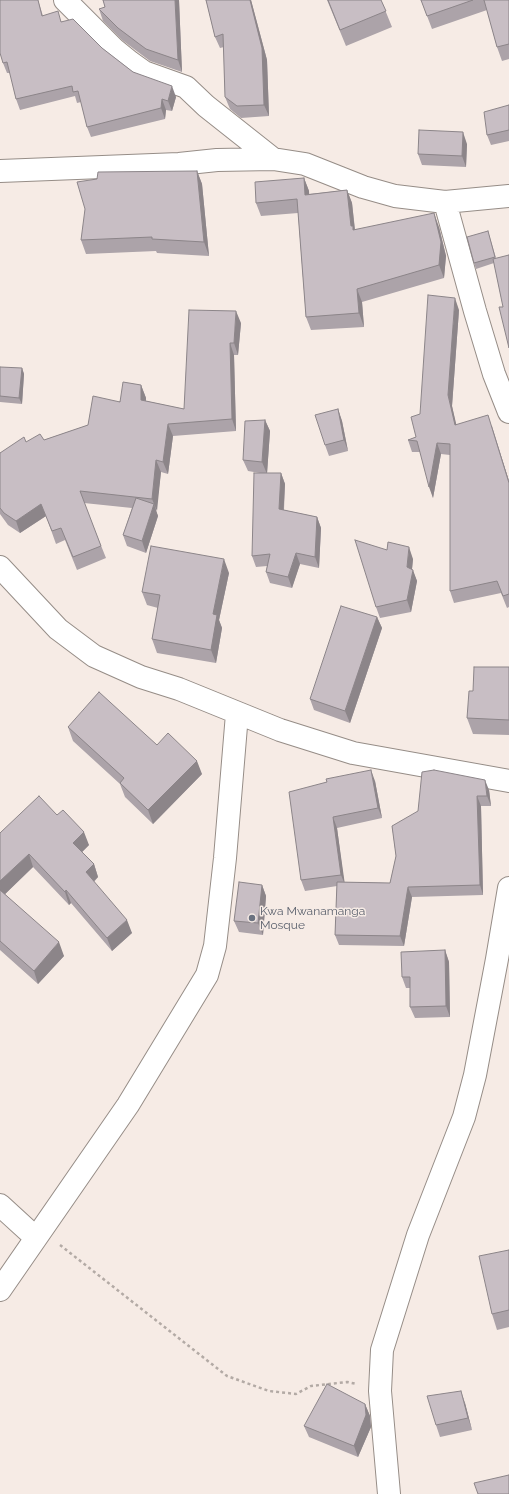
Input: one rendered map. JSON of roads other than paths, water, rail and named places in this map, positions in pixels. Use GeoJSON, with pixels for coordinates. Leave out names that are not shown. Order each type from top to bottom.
{"type":"FeatureCollection","features":[{"type":"Feature","properties":{"kind":"street"},"geometry":{"type":"LineString","coordinates":[[65,0],[114,49],[130,62],[144,72],[186,87],[206,106],[273,159]]}},
{"type":"Feature","properties":{"kind":"street"},"geometry":{"type":"LineString","coordinates":[[0,170],[179,164],[217,160],[273,159],[305,164],[363,187],[395,196],[445,202],[509,196]]}},
{"type":"Feature","properties":{"kind":"street"},"geometry":{"type":"LineString","coordinates":[[445,202],[489,360],[509,412]]}},
{"type":"Feature","properties":{"kind":"street"},"geometry":{"type":"LineString","coordinates":[[0,567],[58,629],[94,656],[141,677],[179,689],[280,730],[353,753],[509,781]]}},
{"type":"Feature","properties":{"kind":"street"},"geometry":{"type":"LineString","coordinates":[[0,1290],[128,1105],[207,975],[215,946],[225,858],[238,714]]}},
{"type":"Feature","properties":{"kind":"street"},"geometry":{"type":"LineString","coordinates":[[389,1494],[380,1391],[382,1350],[418,1235],[464,1117],[475,1075],[509,888]]}},
{"type":"Feature","properties":{"kind":"street"},"geometry":{"type":"LineString","coordinates":[[0,1205],[38,1235]]}},
{"type":"Feature","properties":{"kind":"place","name":"Kwa Mwanamanga Mosque"},"geometry":{"type":"Point","coordinates":[252,918]}}]}
